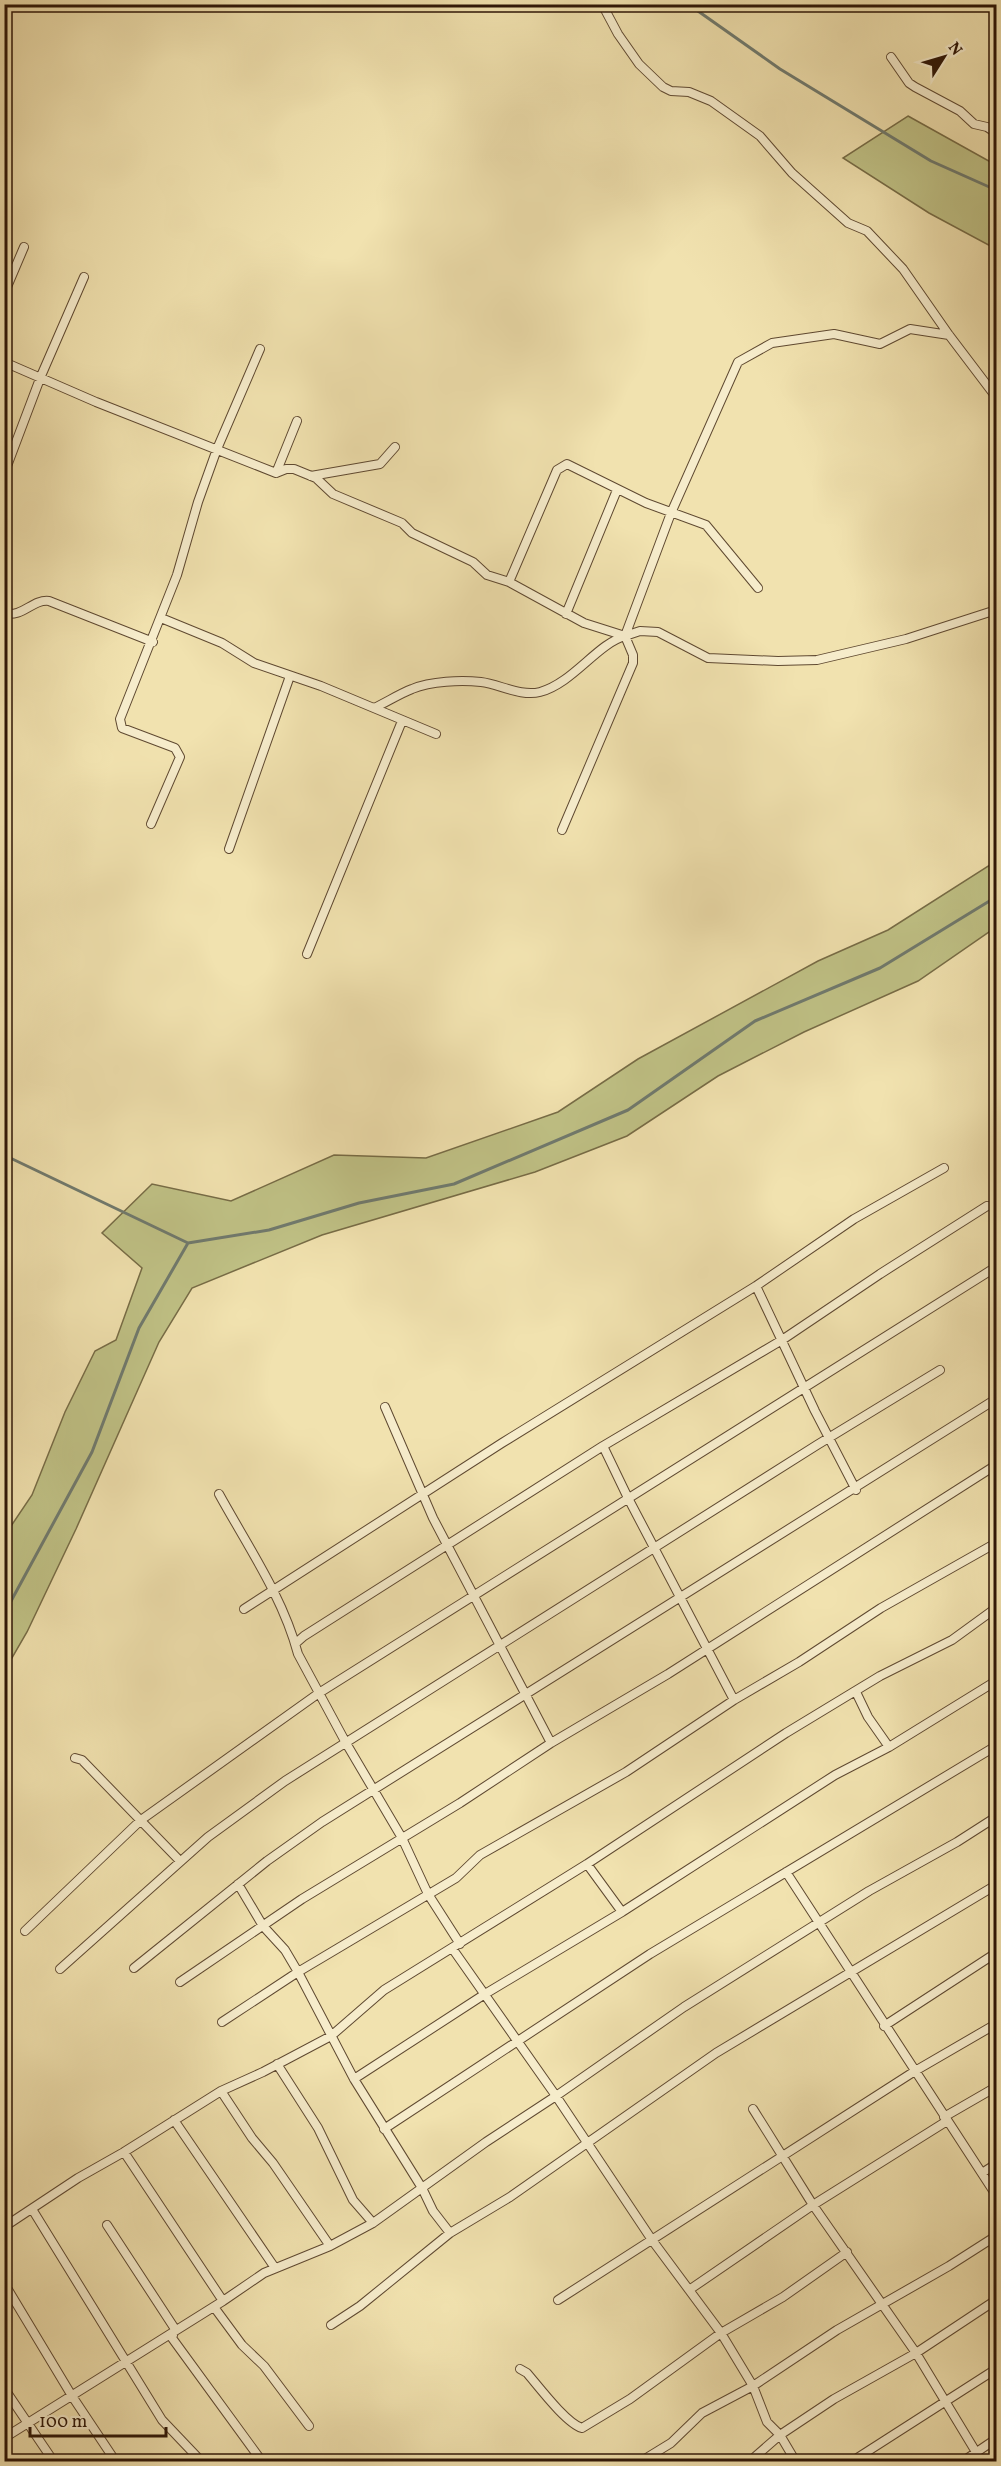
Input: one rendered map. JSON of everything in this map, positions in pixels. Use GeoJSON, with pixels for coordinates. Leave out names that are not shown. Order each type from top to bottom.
{"type":"FeatureCollection","features":[{"type":"Feature","properties":{"kind":"street"},"geometry":{"type":"LineString","coordinates":[[602,4],[618,34],[639,64],[663,87],[671,91],[689,92],[711,101],[760,136],[792,173],[848,224],[867,231],[903,269],[996,397]]}},
{"type":"Feature","properties":{"kind":"street"},"geometry":{"type":"LineString","coordinates":[[891,57],[909,83],[960,111],[974,124],[987,127],[996,133]]}},
{"type":"Feature","properties":{"kind":"street"},"geometry":{"type":"LineString","coordinates":[[4,294],[24,247]]}},
{"type":"Feature","properties":{"kind":"street"},"geometry":{"type":"LineString","coordinates":[[4,474],[41,376],[84,277]]}},
{"type":"Feature","properties":{"kind":"street"},"geometry":{"type":"LineString","coordinates":[[562,830],[633,663],[633,655],[625,636],[671,513],[735,367],[743,359],[772,343],[834,334],[880,344],[910,329],[949,335]]}},
{"type":"Feature","properties":{"kind":"street"},"geometry":{"type":"LineString","coordinates":[[152,824],[180,757],[179,752],[175,748],[122,729],[120,725],[177,575],[217,449],[260,349]]}},
{"type":"Feature","properties":{"kind":"street"},"geometry":{"type":"LineString","coordinates":[[4,362],[41,376],[96,402],[276,473],[294,469],[311,476],[333,494],[393,519],[412,533],[473,562],[487,575],[509,582],[584,622],[625,636]]}},
{"type":"Feature","properties":{"kind":"street"},"geometry":{"type":"LineString","coordinates":[[276,473],[297,420]]}},
{"type":"Feature","properties":{"kind":"street"},"geometry":{"type":"LineString","coordinates":[[311,476],[380,464],[394,447]]}},
{"type":"Feature","properties":{"kind":"street"},"geometry":{"type":"LineString","coordinates":[[509,582],[557,470],[567,464],[617,490],[710,528],[758,588]]}},
{"type":"Feature","properties":{"kind":"street"},"geometry":{"type":"LineString","coordinates":[[566,614],[617,490]]}},
{"type":"Feature","properties":{"kind":"street"},"geometry":{"type":"LineString","coordinates":[[4,613],[17,614],[43,600],[49,601],[153,642]]}},
{"type":"Feature","properties":{"kind":"street"},"geometry":{"type":"LineString","coordinates":[[374,708],[412,689],[438,684],[483,682],[518,691],[541,692],[577,671],[612,640],[646,630],[658,632],[708,658],[817,660],[906,639],[996,610]]}},
{"type":"Feature","properties":{"kind":"street"},"geometry":{"type":"LineString","coordinates":[[161,618],[222,643],[254,663],[321,686],[436,734]]}},
{"type":"Feature","properties":{"kind":"street"},"geometry":{"type":"LineString","coordinates":[[229,849],[290,676]]}},
{"type":"Feature","properties":{"kind":"street"},"geometry":{"type":"LineString","coordinates":[[307,954],[402,721]]}},
{"type":"Feature","properties":{"kind":"street"},"geometry":{"type":"LineString","coordinates":[[244,1609],[422,1494],[756,1286],[854,1219],[944,1168]]}},
{"type":"Feature","properties":{"kind":"street"},"geometry":{"type":"LineString","coordinates":[[296,1643],[603,1446],[782,1340],[987,1206]]}},
{"type":"Feature","properties":{"kind":"street"},"geometry":{"type":"LineString","coordinates":[[26,1931],[141,1820],[318,1693],[996,1267]]}},
{"type":"Feature","properties":{"kind":"street"},"geometry":{"type":"LineString","coordinates":[[756,1286],[856,1490]]}},
{"type":"Feature","properties":{"kind":"street"},"geometry":{"type":"LineString","coordinates":[[60,1969],[180,1861],[275,1788],[655,1547],[940,1370]]}},
{"type":"Feature","properties":{"kind":"street"},"geometry":{"type":"LineString","coordinates":[[134,1968],[238,1884],[322,1822],[451,1744],[526,1693],[682,1599],[996,1400]]}},
{"type":"Feature","properties":{"kind":"street"},"geometry":{"type":"LineString","coordinates":[[385,1407],[422,1494],[551,1743]]}},
{"type":"Feature","properties":{"kind":"street"},"geometry":{"type":"LineString","coordinates":[[603,1446],[734,1700]]}},
{"type":"Feature","properties":{"kind":"street"},"geometry":{"type":"LineString","coordinates":[[180,1982],[263,1926],[551,1743],[706,1649],[996,1465]]}},
{"type":"Feature","properties":{"kind":"street"},"geometry":{"type":"LineString","coordinates":[[219,1494],[272,1590],[296,1643],[298,1654],[318,1693],[402,1838],[456,1946],[485,1994],[651,2240],[721,2333],[753,2386],[767,2422],[780,2435],[796,2462]]}},
{"type":"Feature","properties":{"kind":"street"},"geometry":{"type":"LineString","coordinates":[[222,2022],[298,1972],[456,1878],[480,1855],[626,1772],[734,1700],[799,1662],[881,1608],[993,1545],[996,1555]]}},
{"type":"Feature","properties":{"kind":"street"},"geometry":{"type":"LineString","coordinates":[[4,2227],[78,2178],[221,2091],[331,2036],[384,1990],[587,1864],[786,1733],[880,1676],[952,1640],[996,1608]]}},
{"type":"Feature","properties":{"kind":"street"},"geometry":{"type":"LineString","coordinates":[[354,2079],[485,1994],[622,1912],[835,1775],[889,1747],[996,1681]]}},
{"type":"Feature","properties":{"kind":"street"},"geometry":{"type":"LineString","coordinates":[[856,1692],[871,1724],[889,1747]]}},
{"type":"Feature","properties":{"kind":"street"},"geometry":{"type":"LineString","coordinates":[[384,2129],[650,1954],[996,1746]]}},
{"type":"Feature","properties":{"kind":"street"},"geometry":{"type":"LineString","coordinates":[[75,1758],[82,1760],[180,1861]]}},
{"type":"Feature","properties":{"kind":"street"},"geometry":{"type":"LineString","coordinates":[[4,2438],[247,2284],[276,2268],[330,2246],[373,2223],[486,2142],[684,2007],[820,1922],[996,1817]]}},
{"type":"Feature","properties":{"kind":"street"},"geometry":{"type":"LineString","coordinates":[[587,1864],[622,1912]]}},
{"type":"Feature","properties":{"kind":"street"},"geometry":{"type":"LineString","coordinates":[[786,1872],[996,2195]]}},
{"type":"Feature","properties":{"kind":"street"},"geometry":{"type":"LineString","coordinates":[[238,1884],[263,1926],[285,1950],[354,2079],[422,2188],[433,2211],[450,2233]]}},
{"type":"Feature","properties":{"kind":"street"},"geometry":{"type":"LineString","coordinates":[[331,2325],[360,2306],[450,2233],[510,2197],[716,2053],[996,1885]]}},
{"type":"Feature","properties":{"kind":"street"},"geometry":{"type":"LineString","coordinates":[[884,2026],[996,1953]]}},
{"type":"Feature","properties":{"kind":"street"},"geometry":{"type":"LineString","coordinates":[[558,2300],[915,2071],[996,2024]]}},
{"type":"Feature","properties":{"kind":"street"},"geometry":{"type":"LineString","coordinates":[[277,2064],[318,2128],[353,2200],[373,2223]]}},
{"type":"Feature","properties":{"kind":"street"},"geometry":{"type":"LineString","coordinates":[[689,2290],[813,2205],[996,2087]]}},
{"type":"Feature","properties":{"kind":"street"},"geometry":{"type":"LineString","coordinates":[[221,2091],[330,2246]]}},
{"type":"Feature","properties":{"kind":"street"},"geometry":{"type":"LineString","coordinates":[[753,2109],[813,2205],[916,2353],[982,2462]]}},
{"type":"Feature","properties":{"kind":"street"},"geometry":{"type":"LineString","coordinates":[[174,2120],[276,2268]]}},
{"type":"Feature","properties":{"kind":"street"},"geometry":{"type":"LineString","coordinates":[[124,2152],[223,2301]]}},
{"type":"Feature","properties":{"kind":"street"},"geometry":{"type":"LineString","coordinates":[[982,2173],[996,2164]]}},
{"type":"Feature","properties":{"kind":"street"},"geometry":{"type":"LineString","coordinates":[[32,2209],[162,2420],[202,2462]]}},
{"type":"Feature","properties":{"kind":"street"},"geometry":{"type":"LineString","coordinates":[[107,2225],[175,2330]]}},
{"type":"Feature","properties":{"kind":"street"},"geometry":{"type":"LineString","coordinates":[[640,2462],[671,2443],[702,2413],[753,2386],[837,2330],[949,2266],[996,2236]]}},
{"type":"Feature","properties":{"kind":"street"},"geometry":{"type":"LineString","coordinates":[[520,2370],[526,2373],[565,2415],[582,2428],[630,2399],[721,2333],[783,2297],[847,2252]]}},
{"type":"Feature","properties":{"kind":"street"},"geometry":{"type":"LineString","coordinates":[[4,2283],[72,2396],[116,2462]]}},
{"type":"Feature","properties":{"kind":"street"},"geometry":{"type":"LineString","coordinates":[[749,2462],[780,2435],[834,2399],[916,2353],[996,2300]]}},
{"type":"Feature","properties":{"kind":"street"},"geometry":{"type":"LineString","coordinates":[[214,2307],[242,2345],[264,2366],[309,2426]]}},
{"type":"Feature","properties":{"kind":"street"},"geometry":{"type":"LineString","coordinates":[[175,2330],[172,2338],[261,2460]]}},
{"type":"Feature","properties":{"kind":"street"},"geometry":{"type":"LineString","coordinates":[[851,2462],[996,2369]]}},
{"type":"Feature","properties":{"kind":"street"},"geometry":{"type":"LineString","coordinates":[[4,2388],[54,2462]]}},
{"type":"Feature","properties":{"kind":"street"},"geometry":{"type":"LineString","coordinates":[[962,2462],[996,2439]]}},
{"type":"Feature","properties":{"kind":"green space"},"geometry":{"type":"Polygon","coordinates":[[[908,116],[996,165],[996,249],[929,213],[843,158],[908,116]]]}},
{"type":"Feature","properties":{"kind":"green space"},"geometry":{"type":"Polygon","coordinates":[[[996,861],[996,927],[918,981],[804,1032],[718,1076],[627,1136],[535,1172],[322,1235],[192,1288],[159,1342],[76,1529],[27,1632],[5,1670],[5,1535],[32,1495],[65,1412],[95,1351],[116,1340],[142,1268],[102,1233],[152,1184],[231,1201],[334,1155],[426,1158],[558,1112],[638,1059],[818,961],[888,930],[996,861]]]}},
{"type":"Feature","properties":{"kind":"waterway"},"geometry":{"type":"LineString","coordinates":[[688,4],[780,69],[931,161],[996,190]]}},
{"type":"Feature","properties":{"kind":"waterway"},"geometry":{"type":"LineString","coordinates":[[4,1614],[92,1452],[139,1328],[188,1243],[269,1230],[359,1203],[454,1184],[628,1110],[755,1021],[880,968],[996,897]]}},
{"type":"Feature","properties":{"kind":"waterway"},"geometry":{"type":"LineString","coordinates":[[4,1155],[188,1243]]}}]}
